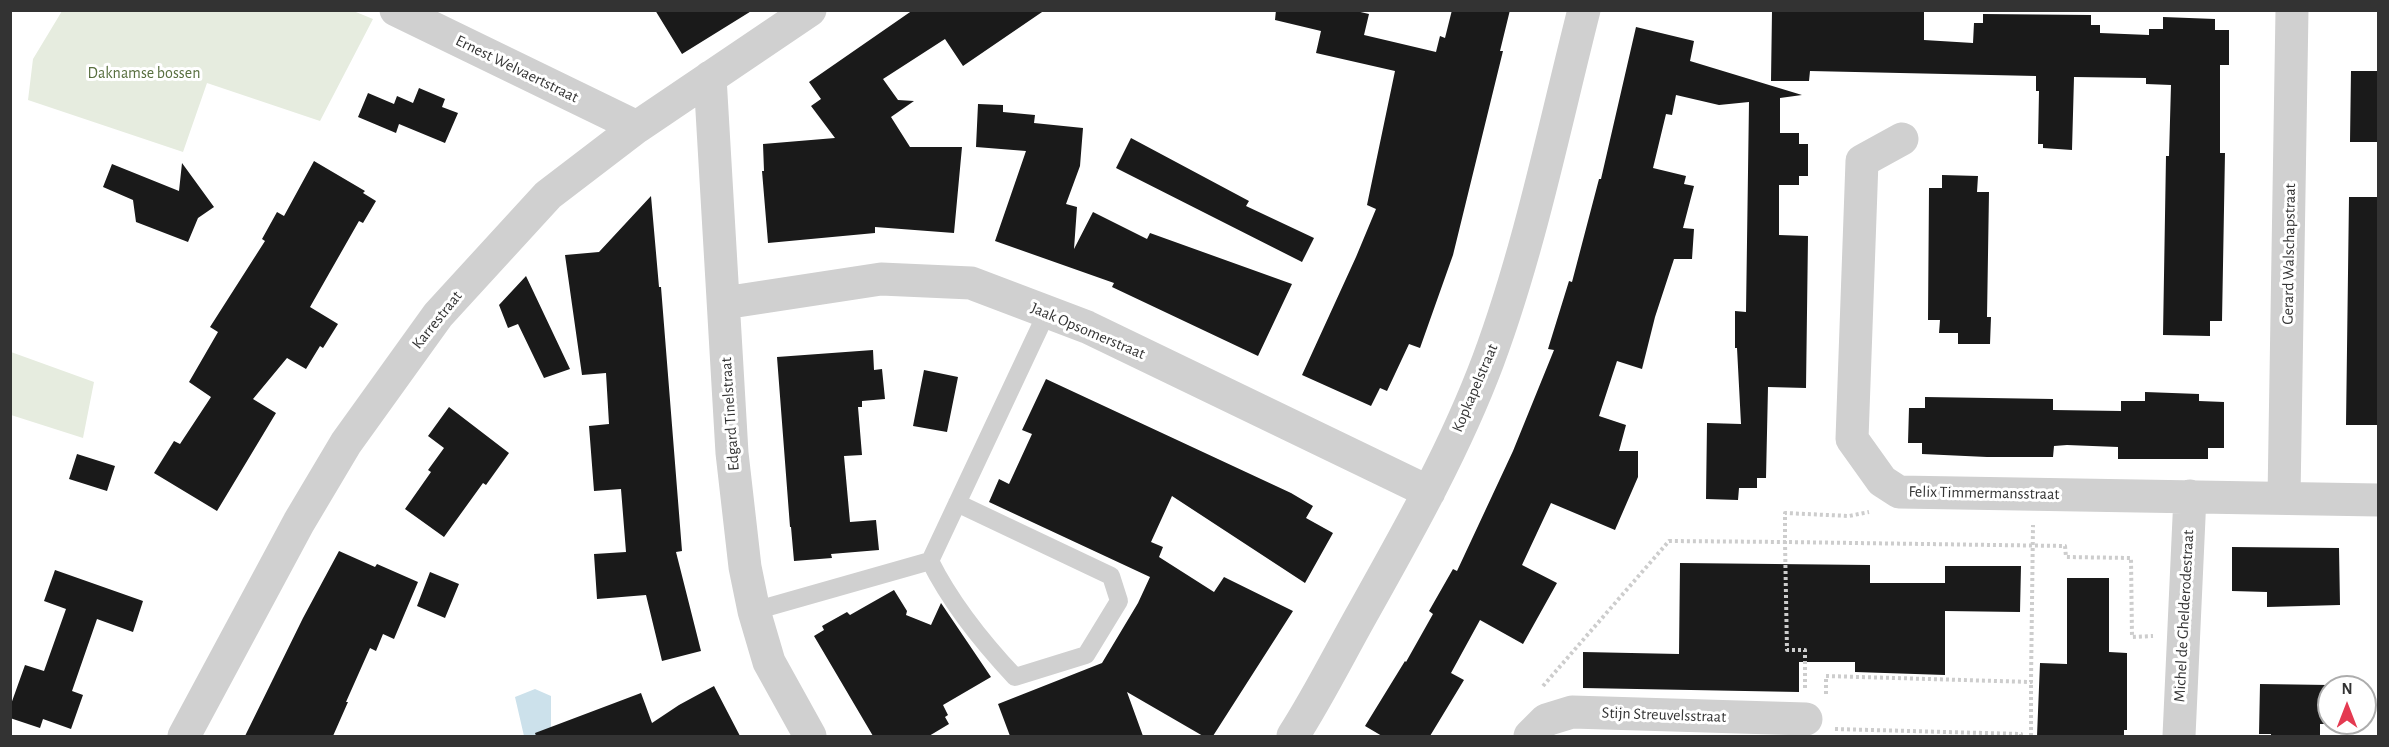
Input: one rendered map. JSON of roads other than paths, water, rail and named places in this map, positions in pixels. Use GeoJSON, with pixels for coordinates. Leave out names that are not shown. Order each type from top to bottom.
{"type":"FeatureCollection","features":[{"type":"Feature","properties":{"kind":"street","name":"Ernest Welvaertstraat"},"geometry":{"type":"LineString","coordinates":[[396,10],[637,127]]}},
{"type":"Feature","properties":{"kind":"street","name":"Karrestraat"},"geometry":{"type":"LineString","coordinates":[[184,736],[299,522],[340,453],[438,315],[548,195],[637,127],[810,10]]}},
{"type":"Feature","properties":{"kind":"street","name":"Kopkapelstraat"},"geometry":{"type":"LineString","coordinates":[[1293,736],[1392,561],[1462,423],[1488,363],[1508,304],[1584,10]]}},
{"type":"Feature","properties":{"kind":"street","name":"Gerard Walschapstraat"},"geometry":{"type":"LineString","coordinates":[[2284,497],[2292,10]]}},
{"type":"Feature","properties":{"kind":"street","name":"Edgard Tinelstraat"},"geometry":{"type":"LineString","coordinates":[[710,76],[732,453],[745,567],[754,611],[769,662],[810,736]]}},
{"type":"Feature","properties":{"kind":"street","name":"Felix Timmermansstraat"},"geometry":{"type":"LineString","coordinates":[[1902,139],[1862,161],[1852,439],[1882,482],[1899,492],[2379,500]]}},
{"type":"Feature","properties":{"kind":"street","name":"Jaak Opsomerstraat"},"geometry":{"type":"LineString","coordinates":[[724,303],[881,279],[971,283],[1087,327],[1428,492]]}},
{"type":"Feature","properties":{"kind":"street","name":"Michel de Ghelderodestraat"},"geometry":{"type":"LineString","coordinates":[[2179,736],[2190,496]]}},
{"type":"Feature","properties":{"kind":"street","name":"Stijn Streuvelsstraat"},"geometry":{"type":"LineString","coordinates":[[1538,728],[1572,712],[1816,708]]}},
{"type":"Feature","properties":{"kind":"lane"},"geometry":{"type":"LineString","coordinates":[[754,611],[930,561],[1047,312]]}},
{"type":"Feature","properties":{"kind":"lane"},"geometry":{"type":"LineString","coordinates":[[930,561],[939,579],[986,644],[1015,677],[1086,655],[1119,601],[1111,576],[957,503]]}},
{"type":"Feature","properties":{"kind":"water"},"geometry":{"type":"Polygon","coordinates":[[[535,689],[551,696],[551,729],[556,736],[524,736],[515,697],[535,689]]]}},
{"type":"Feature","properties":{"kind":"park label","name":"Daknamse bossen"},"geometry":{"type":"Point","coordinates":[144,73]}}]}
